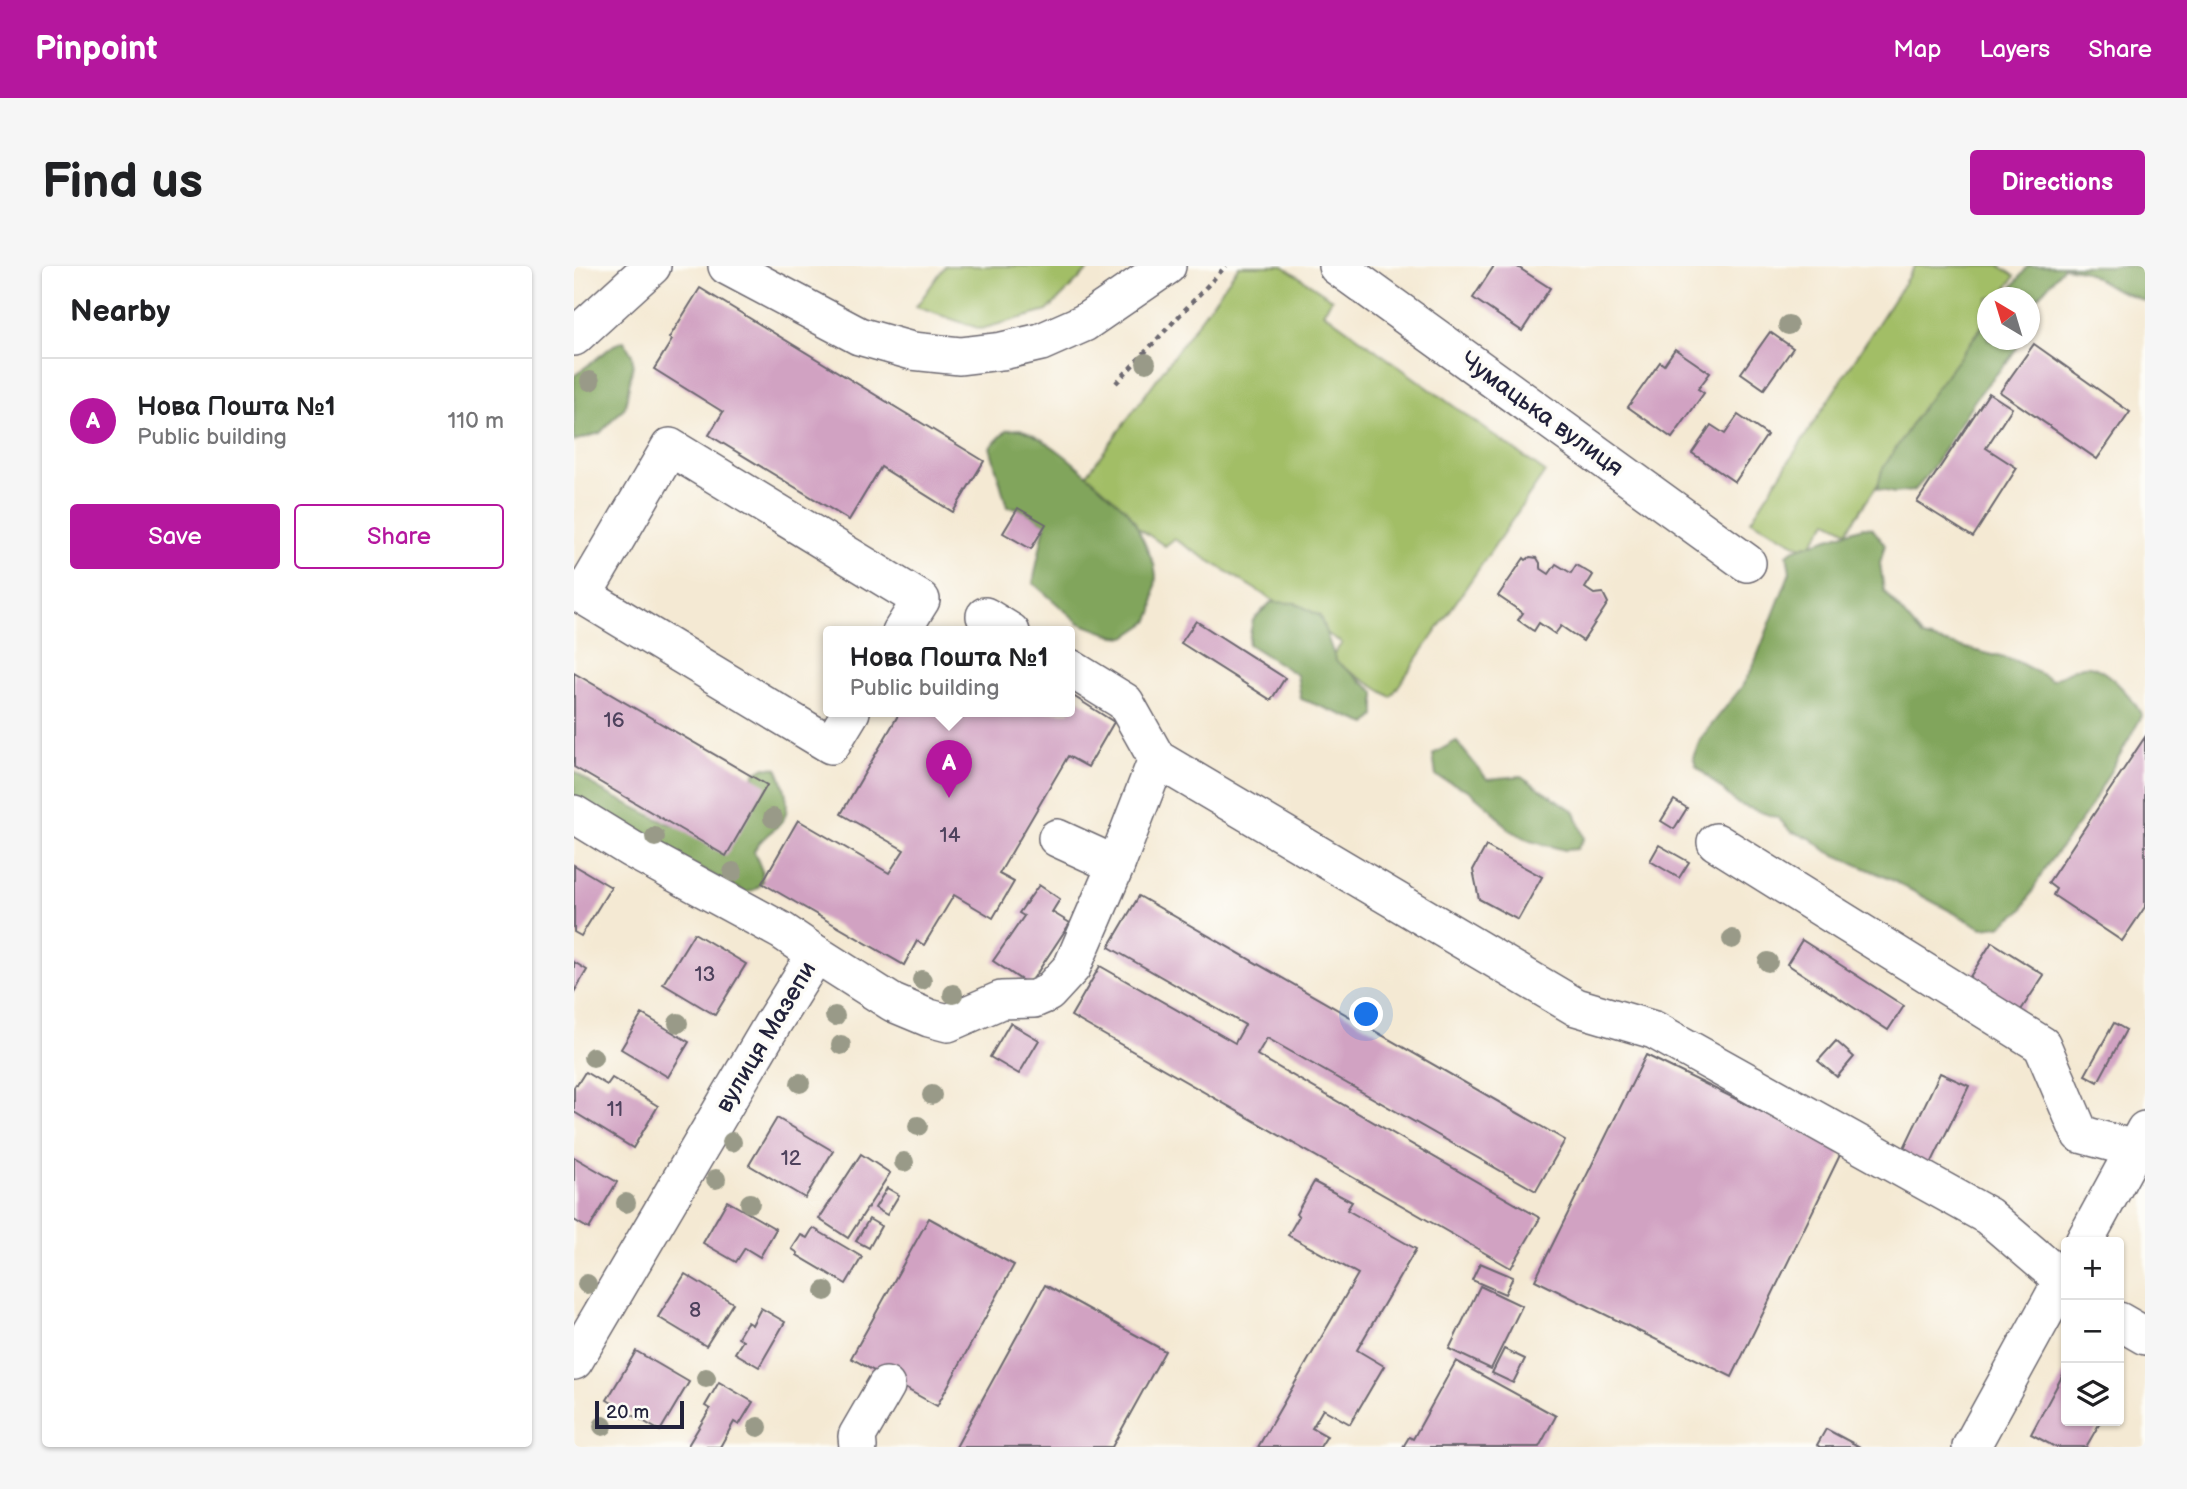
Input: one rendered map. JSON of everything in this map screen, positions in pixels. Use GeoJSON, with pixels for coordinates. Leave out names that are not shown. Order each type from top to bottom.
{"type":"FeatureCollection","features":[{"type":"Feature","properties":{"kind":"street"},"geometry":{"type":"LineString","coordinates":[[574,337],[652,266]]}},
{"type":"Feature","properties":{"kind":"street"},"geometry":{"type":"LineString","coordinates":[[727,266],[859,336],[912,351],[960,356],[1002,351],[1041,342],[1084,323],[1167,266]]}},
{"type":"Feature","properties":{"kind":"street","name":"Чумацька вулиця"},"geometry":{"type":"LineString","coordinates":[[1337,266],[1747,563]]}},
{"type":"Feature","properties":{"kind":"street"},"geometry":{"type":"LineString","coordinates":[[848,717],[831,745],[578,592],[670,447],[921,600],[905,626]]}},
{"type":"Feature","properties":{"kind":"street"},"geometry":{"type":"LineString","coordinates":[[1075,671],[1125,702],[1157,759],[1577,1007],[1654,1030],[1988,1216],[2061,1276]]}},
{"type":"Feature","properties":{"kind":"street"},"geometry":{"type":"LineString","coordinates":[[816,954],[892,1003],[948,1023],[1001,1000],[1034,999],[1048,993],[1072,967],[1116,866],[1157,759]]}},
{"type":"Feature","properties":{"kind":"street","name":"вулиця Мазепи"},"geometry":{"type":"LineString","coordinates":[[574,814],[631,849],[782,931],[816,954],[574,1361]]}},
{"type":"Feature","properties":{"kind":"street"},"geometry":{"type":"LineString","coordinates":[[1057,838],[1116,866]]}},
{"type":"Feature","properties":{"kind":"street"},"geometry":{"type":"LineString","coordinates":[[1716,842],[2042,1045],[2080,1134],[2140,1139],[2087,1237]]}},
{"type":"Feature","properties":{"kind":"street"},"geometry":{"type":"LineString","coordinates":[[1971,1447],[2061,1286]]}},
{"type":"Feature","properties":{"kind":"street"},"geometry":{"type":"LineString","coordinates":[[2124,1324],[2145,1336]]}},
{"type":"Feature","properties":{"kind":"street"},"geometry":{"type":"LineString","coordinates":[[858,1447],[857,1436],[886,1386]]}},
{"type":"Feature","properties":{"kind":"path"},"geometry":{"type":"LineString","coordinates":[[1116,383],[1226,266]]}},
{"type":"Feature","properties":{"kind":"green space"},"geometry":{"type":"Polygon","coordinates":[[[945,266],[1092,266],[1047,311],[981,329],[916,307],[945,266]]]}},
{"type":"Feature","properties":{"kind":"green space"},"geometry":{"type":"Polygon","coordinates":[[[1239,266],[1283,266],[1332,299],[1323,312],[1545,472],[1391,697],[1330,659],[1342,643],[1174,539],[1165,546],[1078,487],[1239,266]]]}},
{"type":"Feature","properties":{"kind":"green space"},"geometry":{"type":"Polygon","coordinates":[[[1915,266],[2000,266],[2015,276],[2008,287],[1977,287],[1977,333],[1847,531],[1828,521],[1807,550],[1751,520],[1915,266]]]}},
{"type":"Feature","properties":{"kind":"green space"},"geometry":{"type":"Polygon","coordinates":[[[2028,266],[2145,266],[2145,301],[2115,289],[2082,270],[2064,267],[2040,295],[2040,287],[2012,287],[2028,266]]]}},
{"type":"Feature","properties":{"kind":"green space"},"geometry":{"type":"Polygon","coordinates":[[[1977,334],[1977,350],[2015,350],[1978,396],[1932,469],[1914,491],[1894,493],[1877,489],[1882,470],[1922,408],[1977,334]]]}},
{"type":"Feature","properties":{"kind":"green space"},"geometry":{"type":"Polygon","coordinates":[[[624,341],[632,355],[633,364],[625,407],[600,433],[574,441],[574,376],[614,345],[624,341]]]}},
{"type":"Feature","properties":{"kind":"green space"},"geometry":{"type":"Polygon","coordinates":[[[1020,429],[1048,443],[1076,465],[1128,511],[1135,522],[1154,564],[1156,576],[1153,611],[1148,622],[1126,637],[1114,636],[1079,623],[1033,583],[1045,524],[1018,508],[1007,507],[990,447],[1007,430],[1020,429]]]}},
{"type":"Feature","properties":{"kind":"green space"},"geometry":{"type":"Polygon","coordinates":[[[1863,527],[1872,528],[1885,545],[1880,563],[1884,591],[1923,637],[2016,661],[2052,680],[2083,666],[2100,670],[2117,684],[2142,716],[2086,814],[2045,868],[2022,910],[2000,926],[1982,928],[1890,879],[1828,852],[1810,838],[1792,832],[1778,818],[1738,804],[1696,766],[1693,757],[1701,738],[1741,688],[1752,669],[1790,572],[1787,554],[1863,527]]]}},
{"type":"Feature","properties":{"kind":"green space"},"geometry":{"type":"Polygon","coordinates":[[[1271,602],[1296,603],[1320,616],[1336,661],[1375,692],[1375,716],[1367,724],[1301,699],[1297,675],[1248,644],[1253,620],[1271,602]]]}},
{"type":"Feature","properties":{"kind":"green space"},"geometry":{"type":"Polygon","coordinates":[[[1456,741],[1487,779],[1521,776],[1575,812],[1584,838],[1577,849],[1565,850],[1530,841],[1508,829],[1493,811],[1468,790],[1436,776],[1433,754],[1456,741]]]}},
{"type":"Feature","properties":{"kind":"green space"},"geometry":{"type":"Polygon","coordinates":[[[765,767],[777,768],[785,789],[786,811],[781,822],[754,851],[762,871],[762,883],[746,893],[574,801],[574,771],[602,791],[666,823],[724,835],[755,773],[765,767]]]}},
{"type":"Feature","properties":{"kind":"building"},"geometry":{"type":"Polygon","coordinates":[[[1494,266],[1516,266],[1550,288],[1522,331],[1473,298],[1494,266]]]}},
{"type":"Feature","properties":{"kind":"building"},"geometry":{"type":"Polygon","coordinates":[[[700,288],[984,461],[953,512],[881,467],[849,520],[709,435],[723,412],[654,369],[672,340],[669,338],[700,288]]]}},
{"type":"Feature","properties":{"kind":"building"},"geometry":{"type":"Polygon","coordinates":[[[1770,332],[1793,348],[1764,389],[1741,373],[1770,332]]]}},
{"type":"Feature","properties":{"kind":"building"},"geometry":{"type":"Polygon","coordinates":[[[2040,348],[2130,412],[2097,459],[2000,392],[2030,350],[2040,348]]]}},
{"type":"Feature","properties":{"kind":"building"},"geometry":{"type":"Polygon","coordinates":[[[1675,349],[1710,373],[1698,389],[1704,393],[1672,438],[1628,407],[1660,362],[1664,365],[1675,349]]]}},
{"type":"Feature","properties":{"kind":"building"},"geometry":{"type":"Polygon","coordinates":[[[1989,393],[2012,408],[1986,448],[2017,468],[1973,537],[1917,502],[1989,393]]]}},
{"type":"Feature","properties":{"kind":"building"},"geometry":{"type":"Polygon","coordinates":[[[1738,415],[1767,435],[1735,482],[1692,453],[1711,425],[1725,434],[1738,415]]]}},
{"type":"Feature","properties":{"kind":"building"},"geometry":{"type":"Polygon","coordinates":[[[1018,508],[1046,524],[1031,549],[1003,533],[1018,508]]]}},
{"type":"Feature","properties":{"kind":"building"},"geometry":{"type":"Polygon","coordinates":[[[1530,557],[1537,558],[1540,568],[1549,574],[1556,564],[1571,573],[1576,565],[1593,575],[1585,588],[1594,594],[1603,593],[1608,603],[1583,641],[1561,626],[1555,634],[1539,623],[1534,631],[1532,630],[1518,620],[1523,613],[1498,596],[1524,558],[1526,560],[1530,557]]]}},
{"type":"Feature","properties":{"kind":"building"},"geometry":{"type":"Polygon","coordinates":[[[1196,621],[1285,678],[1271,700],[1181,643],[1196,621]]]}},
{"type":"Feature","properties":{"kind":"building"},"geometry":{"type":"Polygon","coordinates":[[[574,673],[767,785],[726,856],[574,767],[574,673]]]}},
{"type":"Feature","properties":{"kind":"building"},"geometry":{"type":"Polygon","coordinates":[[[1075,697],[1114,722],[1088,767],[1068,756],[999,874],[1014,882],[993,918],[954,895],[924,945],[917,941],[904,965],[762,883],[798,820],[889,873],[904,850],[841,814],[897,717],[1075,717],[1075,697]]]}},
{"type":"Feature","properties":{"kind":"building"},"geometry":{"type":"Polygon","coordinates":[[[2145,737],[2145,907],[2122,941],[2053,895],[2056,889],[2048,883],[2145,737]]]}},
{"type":"Feature","properties":{"kind":"building"},"geometry":{"type":"Polygon","coordinates":[[[1674,800],[1687,808],[1674,829],[1661,821],[1674,800]]]}},
{"type":"Feature","properties":{"kind":"building"},"geometry":{"type":"Polygon","coordinates":[[[1659,845],[1689,862],[1679,878],[1650,861],[1659,845]]]}},
{"type":"Feature","properties":{"kind":"building"},"geometry":{"type":"Polygon","coordinates":[[[1486,846],[1542,877],[1518,920],[1479,899],[1473,870],[1486,846]]]}},
{"type":"Feature","properties":{"kind":"building"},"geometry":{"type":"Polygon","coordinates":[[[574,865],[611,887],[581,936],[574,932],[574,865]]]}},
{"type":"Feature","properties":{"kind":"building"},"geometry":{"type":"Polygon","coordinates":[[[1039,885],[1060,899],[1052,912],[1070,923],[1029,985],[993,961],[1024,916],[1019,913],[1039,885]]]}},
{"type":"Feature","properties":{"kind":"building"},"geometry":{"type":"Polygon","coordinates":[[[1139,896],[1565,1140],[1536,1191],[1267,1038],[1257,1055],[1540,1218],[1511,1268],[1071,1016],[1100,966],[1235,1043],[1245,1025],[1109,947],[1139,896]]]}},
{"type":"Feature","properties":{"kind":"building"},"geometry":{"type":"Polygon","coordinates":[[[694,933],[746,964],[715,1015],[663,984],[694,933]]]}},
{"type":"Feature","properties":{"kind":"building"},"geometry":{"type":"Polygon","coordinates":[[[1802,940],[1904,1006],[1888,1030],[1787,964],[1802,940]]]}},
{"type":"Feature","properties":{"kind":"building"},"geometry":{"type":"Polygon","coordinates":[[[1992,942],[2044,975],[2017,1016],[1966,983],[1992,942]]]}},
{"type":"Feature","properties":{"kind":"building"},"geometry":{"type":"Polygon","coordinates":[[[574,962],[587,970],[574,992],[574,962]]]}},
{"type":"Feature","properties":{"kind":"building"},"geometry":{"type":"Polygon","coordinates":[[[642,1014],[689,1042],[668,1077],[621,1049],[642,1014]]]}},
{"type":"Feature","properties":{"kind":"building"},"geometry":{"type":"Polygon","coordinates":[[[1010,1023],[1039,1040],[1019,1074],[990,1057],[1010,1023]]]}},
{"type":"Feature","properties":{"kind":"building"},"geometry":{"type":"Polygon","coordinates":[[[2114,1023],[2126,1030],[2098,1082],[2085,1075],[2114,1023]]]}},
{"type":"Feature","properties":{"kind":"building"},"geometry":{"type":"Polygon","coordinates":[[[1836,1041],[1854,1057],[1837,1077],[1818,1061],[1836,1041]]]}},
{"type":"Feature","properties":{"kind":"building"},"geometry":{"type":"Polygon","coordinates":[[[1646,1055],[1842,1151],[1732,1377],[1535,1280],[1646,1055]]]}},
{"type":"Feature","properties":{"kind":"building"},"geometry":{"type":"Polygon","coordinates":[[[585,1072],[607,1085],[612,1078],[658,1106],[633,1148],[574,1112],[574,1087],[585,1072]]]}},
{"type":"Feature","properties":{"kind":"building"},"geometry":{"type":"Polygon","coordinates":[[[1940,1073],[1969,1086],[1930,1166],[1902,1152],[1940,1073]]]}},
{"type":"Feature","properties":{"kind":"building"},"geometry":{"type":"Polygon","coordinates":[[[777,1118],[833,1151],[805,1198],[749,1165],[777,1118]]]}},
{"type":"Feature","properties":{"kind":"building"},"geometry":{"type":"Polygon","coordinates":[[[861,1154],[890,1173],[848,1238],[819,1219],[861,1154]]]}},
{"type":"Feature","properties":{"kind":"building"},"geometry":{"type":"Polygon","coordinates":[[[574,1157],[617,1182],[589,1229],[574,1220],[574,1157]]]}},
{"type":"Feature","properties":{"kind":"building"},"geometry":{"type":"Polygon","coordinates":[[[1314,1182],[1352,1202],[1347,1210],[1416,1249],[1357,1350],[1384,1366],[1350,1424],[1323,1409],[1312,1428],[1327,1436],[1320,1447],[1258,1447],[1358,1274],[1288,1235],[1314,1182]]]}},
{"type":"Feature","properties":{"kind":"building"},"geometry":{"type":"Polygon","coordinates":[[[887,1188],[899,1195],[887,1215],[875,1208],[887,1188]]]}},
{"type":"Feature","properties":{"kind":"building"},"geometry":{"type":"Polygon","coordinates":[[[727,1201],[776,1229],[760,1257],[745,1248],[736,1262],[703,1243],[727,1201]]]}},
{"type":"Feature","properties":{"kind":"building"},"geometry":{"type":"Polygon","coordinates":[[[929,1218],[1014,1265],[937,1406],[851,1358],[929,1218]]]}},
{"type":"Feature","properties":{"kind":"building"},"geometry":{"type":"Polygon","coordinates":[[[869,1219],[881,1226],[869,1248],[856,1241],[869,1219]]]}},
{"type":"Feature","properties":{"kind":"building"},"geometry":{"type":"Polygon","coordinates":[[[813,1228],[862,1257],[846,1284],[797,1255],[792,1249],[801,1235],[807,1238],[813,1228]]]}},
{"type":"Feature","properties":{"kind":"building"},"geometry":{"type":"Polygon","coordinates":[[[1480,1263],[1513,1277],[1505,1294],[1472,1280],[1480,1263]]]}},
{"type":"Feature","properties":{"kind":"building"},"geometry":{"type":"Polygon","coordinates":[[[685,1274],[733,1303],[706,1346],[658,1317],[685,1274]]]}},
{"type":"Feature","properties":{"kind":"building"},"geometry":{"type":"Polygon","coordinates":[[[1045,1285],[1165,1351],[1112,1447],[956,1447],[1045,1285]]]}},
{"type":"Feature","properties":{"kind":"building"},"geometry":{"type":"Polygon","coordinates":[[[1480,1286],[1522,1306],[1491,1369],[1449,1349],[1480,1286]]]}},
{"type":"Feature","properties":{"kind":"building"},"geometry":{"type":"Polygon","coordinates":[[[761,1308],[785,1322],[759,1367],[735,1353],[743,1340],[738,1337],[747,1322],[752,1325],[761,1308]]]}},
{"type":"Feature","properties":{"kind":"building"},"geometry":{"type":"Polygon","coordinates":[[[1504,1349],[1525,1359],[1513,1383],[1492,1373],[1504,1349]]]}},
{"type":"Feature","properties":{"kind":"building"},"geometry":{"type":"Polygon","coordinates":[[[636,1351],[689,1382],[660,1431],[607,1400],[636,1351]]]}},
{"type":"Feature","properties":{"kind":"building"},"geometry":{"type":"Polygon","coordinates":[[[1456,1361],[1556,1416],[1539,1447],[1403,1447],[1409,1437],[1413,1439],[1456,1361]]]}},
{"type":"Feature","properties":{"kind":"building"},"geometry":{"type":"Polygon","coordinates":[[[2061,1378],[2061,1426],[2098,1426],[2086,1447],[2055,1447],[2031,1434],[2061,1378]]]}},
{"type":"Feature","properties":{"kind":"building"},"geometry":{"type":"Polygon","coordinates":[[[719,1382],[753,1402],[739,1425],[734,1422],[720,1447],[687,1447],[710,1409],[705,1406],[719,1382]]]}},
{"type":"Feature","properties":{"kind":"building"},"geometry":{"type":"Polygon","coordinates":[[[1826,1429],[1860,1447],[1820,1447],[1817,1445],[1826,1429]]]}},
{"type":"Feature","properties":{"kind":"place","name":"Нова Пошта №1"},"geometry":{"type":"Point","coordinates":[949,798]}}]}
